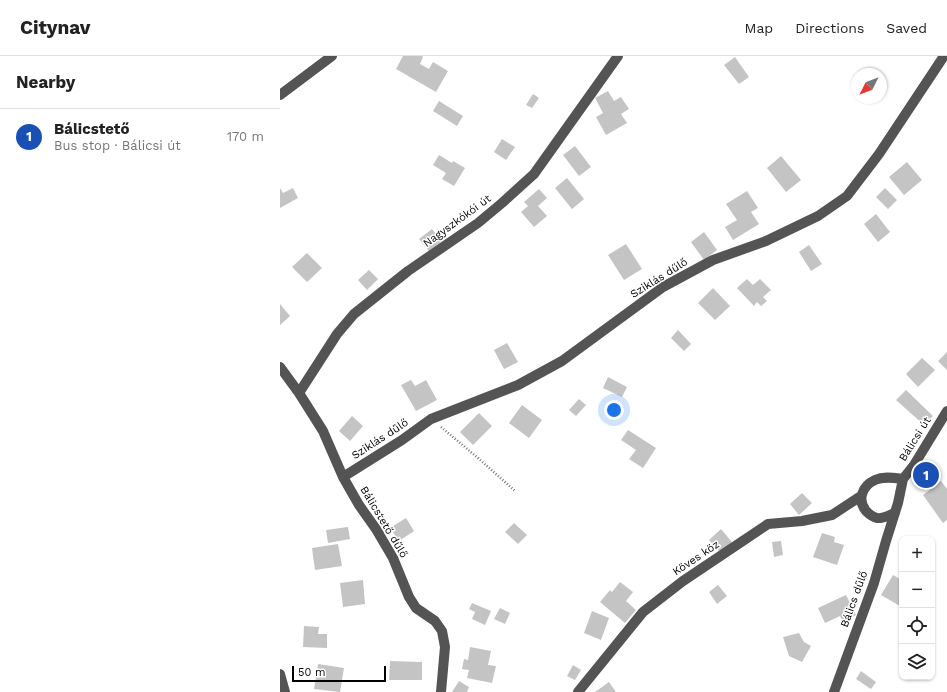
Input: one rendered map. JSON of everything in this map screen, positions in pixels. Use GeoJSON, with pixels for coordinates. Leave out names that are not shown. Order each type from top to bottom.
{"type":"FeatureCollection","features":[{"type":"Feature","properties":{"kind":"street"},"geometry":{"type":"LineString","coordinates":[[280,95],[332,56]]}},
{"type":"Feature","properties":{"kind":"street","name":"Nagyszkókói út"},"geometry":{"type":"LineString","coordinates":[[299,393],[337,334],[354,314],[408,271],[478,223],[534,174],[618,56]]}},
{"type":"Feature","properties":{"kind":"street","name":"Sziklás dűlő"},"geometry":{"type":"LineString","coordinates":[[343,477],[402,440],[431,419],[518,385],[562,361],[663,287],[713,260],[766,241],[818,216],[848,196],[879,154],[944,56]]}},
{"type":"Feature","properties":{"kind":"street","name":"Bálicstető dűlő"},"geometry":{"type":"LineString","coordinates":[[280,366],[323,431],[343,477],[393,558],[409,597],[416,608],[435,621],[442,631],[445,647],[441,692]]}},
{"type":"Feature","properties":{"kind":"street","name":"Bálicsi út"},"geometry":{"type":"LineString","coordinates":[[895,513],[903,479],[947,411]]}},
{"type":"Feature","properties":{"kind":"street","name":"Bálicsi út"},"geometry":{"type":"LineString","coordinates":[[861,496],[867,486],[877,480],[887,478],[903,479]]}},
{"type":"Feature","properties":{"kind":"street"},"geometry":{"type":"LineString","coordinates":[[861,496],[863,506],[868,513],[874,517],[882,518],[895,513]]}},
{"type":"Feature","properties":{"kind":"street","name":"Köves köz"},"geometry":{"type":"LineString","coordinates":[[578,692],[643,612],[683,580],[768,524],[802,521],[832,514],[861,496]]}},
{"type":"Feature","properties":{"kind":"street","name":"Bálics dűlő"},"geometry":{"type":"LineString","coordinates":[[834,692],[874,583],[895,513]]}},
{"type":"Feature","properties":{"kind":"street"},"geometry":{"type":"LineString","coordinates":[[280,674],[285,692]]}},
{"type":"Feature","properties":{"kind":"path"},"geometry":{"type":"LineString","coordinates":[[431,419],[515,491]]}},
{"type":"Feature","properties":{"kind":"building"},"geometry":{"type":"Polygon","coordinates":[[[403,56],[422,56],[423,57],[420,64],[429,69],[433,62],[448,71],[436,92],[396,69],[403,56]]]}},
{"type":"Feature","properties":{"kind":"building"},"geometry":{"type":"Polygon","coordinates":[[[735,57],[749,77],[739,84],[724,65],[735,57]]]}},
{"type":"Feature","properties":{"kind":"building"},"geometry":{"type":"Polygon","coordinates":[[[608,91],[614,101],[621,97],[629,109],[621,114],[627,123],[606,135],[596,117],[603,113],[595,98],[608,91]]]}},
{"type":"Feature","properties":{"kind":"building"},"geometry":{"type":"Polygon","coordinates":[[[533,94],[539,98],[532,108],[526,105],[533,94]]]}},
{"type":"Feature","properties":{"kind":"building"},"geometry":{"type":"Polygon","coordinates":[[[439,101],[463,116],[457,126],[433,111],[439,101]]]}},
{"type":"Feature","properties":{"kind":"building"},"geometry":{"type":"Polygon","coordinates":[[[502,139],[515,147],[506,160],[494,152],[502,139]]]}},
{"type":"Feature","properties":{"kind":"building"},"geometry":{"type":"Polygon","coordinates":[[[575,146],[591,167],[579,176],[563,155],[575,146]]]}},
{"type":"Feature","properties":{"kind":"building"},"geometry":{"type":"Polygon","coordinates":[[[439,155],[452,163],[453,161],[465,168],[454,186],[442,179],[446,173],[433,165],[439,155]]]}},
{"type":"Feature","properties":{"kind":"building"},"geometry":{"type":"Polygon","coordinates":[[[781,156],[801,180],[786,192],[767,168],[781,156]]]}},
{"type":"Feature","properties":{"kind":"building"},"geometry":{"type":"Polygon","coordinates":[[[907,162],[922,180],[904,195],[889,177],[907,162]]]}},
{"type":"Feature","properties":{"kind":"building"},"geometry":{"type":"Polygon","coordinates":[[[567,178],[584,199],[572,209],[555,188],[567,178]]]}},
{"type":"Feature","properties":{"kind":"building"},"geometry":{"type":"Polygon","coordinates":[[[280,188],[283,193],[293,188],[298,198],[280,208],[280,188]]]}},
{"type":"Feature","properties":{"kind":"building"},"geometry":{"type":"Polygon","coordinates":[[[885,188],[897,200],[888,209],[876,197],[885,188]]]}},
{"type":"Feature","properties":{"kind":"building"},"geometry":{"type":"Polygon","coordinates":[[[539,189],[547,198],[538,206],[547,216],[534,227],[521,212],[528,206],[524,202],[539,189]]]}},
{"type":"Feature","properties":{"kind":"building"},"geometry":{"type":"Polygon","coordinates":[[[747,191],[758,208],[751,212],[759,224],[733,240],[725,227],[737,220],[726,204],[747,191]]]}},
{"type":"Feature","properties":{"kind":"building"},"geometry":{"type":"Polygon","coordinates":[[[876,214],[890,232],[878,242],[864,224],[876,214]]]}},
{"type":"Feature","properties":{"kind":"building"},"geometry":{"type":"Polygon","coordinates":[[[432,229],[442,241],[429,251],[419,239],[432,229]]]}},
{"type":"Feature","properties":{"kind":"building"},"geometry":{"type":"Polygon","coordinates":[[[704,232],[717,250],[704,260],[691,242],[704,232]]]}},
{"type":"Feature","properties":{"kind":"building"},"geometry":{"type":"Polygon","coordinates":[[[626,244],[642,269],[624,280],[608,255],[626,244]]]}},
{"type":"Feature","properties":{"kind":"building"},"geometry":{"type":"Polygon","coordinates":[[[809,245],[822,264],[811,271],[799,252],[809,245]]]}},
{"type":"Feature","properties":{"kind":"building"},"geometry":{"type":"Polygon","coordinates":[[[307,253],[322,268],[307,282],[292,267],[307,253]]]}},
{"type":"Feature","properties":{"kind":"building"},"geometry":{"type":"Polygon","coordinates":[[[369,270],[378,279],[367,290],[358,280],[369,270]]]}},
{"type":"Feature","properties":{"kind":"building"},"geometry":{"type":"Polygon","coordinates":[[[747,279],[753,285],[760,279],[771,290],[763,297],[767,301],[761,306],[757,302],[754,306],[737,288],[747,279]]]}},
{"type":"Feature","properties":{"kind":"building"},"geometry":{"type":"Polygon","coordinates":[[[713,288],[730,306],[715,320],[698,303],[713,288]]]}},
{"type":"Feature","properties":{"kind":"building"},"geometry":{"type":"Polygon","coordinates":[[[280,304],[290,316],[280,325],[280,304]]]}},
{"type":"Feature","properties":{"kind":"building"},"geometry":{"type":"Polygon","coordinates":[[[678,330],[691,344],[684,351],[671,338],[678,330]]]}},
{"type":"Feature","properties":{"kind":"building"},"geometry":{"type":"Polygon","coordinates":[[[507,343],[518,362],[504,369],[494,350],[507,343]]]}},
{"type":"Feature","properties":{"kind":"building"},"geometry":{"type":"Polygon","coordinates":[[[947,352],[947,370],[938,361],[947,352]]]}},
{"type":"Feature","properties":{"kind":"building"},"geometry":{"type":"Polygon","coordinates":[[[922,358],[935,370],[918,387],[906,374],[922,358]]]}},
{"type":"Feature","properties":{"kind":"building"},"geometry":{"type":"Polygon","coordinates":[[[608,377],[627,387],[622,397],[603,388],[608,377]]]}},
{"type":"Feature","properties":{"kind":"building"},"geometry":{"type":"Polygon","coordinates":[[[411,380],[415,386],[426,380],[437,400],[416,411],[401,385],[411,380]]]}},
{"type":"Feature","properties":{"kind":"building"},"geometry":{"type":"Polygon","coordinates":[[[906,390],[933,416],[924,425],[896,400],[906,390]]]}},
{"type":"Feature","properties":{"kind":"building"},"geometry":{"type":"Polygon","coordinates":[[[579,399],[586,405],[576,416],[569,410],[579,399]]]}},
{"type":"Feature","properties":{"kind":"building"},"geometry":{"type":"Polygon","coordinates":[[[522,405],[542,420],[529,438],[509,423],[522,405]]]}},
{"type":"Feature","properties":{"kind":"building"},"geometry":{"type":"Polygon","coordinates":[[[479,413],[492,426],[473,445],[460,432],[479,413]]]}},
{"type":"Feature","properties":{"kind":"building"},"geometry":{"type":"Polygon","coordinates":[[[352,416],[363,426],[350,441],[339,431],[352,416]]]}},
{"type":"Feature","properties":{"kind":"building"},"geometry":{"type":"Polygon","coordinates":[[[628,430],[656,448],[643,468],[629,459],[636,450],[621,440],[628,430]]]}},
{"type":"Feature","properties":{"kind":"building"},"geometry":{"type":"Polygon","coordinates":[[[941,481],[947,489],[947,520],[943,523],[923,495],[941,481]]]}},
{"type":"Feature","properties":{"kind":"building"},"geometry":{"type":"Polygon","coordinates":[[[802,493],[812,503],[799,515],[790,504],[802,493]]]}},
{"type":"Feature","properties":{"kind":"building"},"geometry":{"type":"Polygon","coordinates":[[[406,518],[414,531],[399,541],[390,528],[406,518]]]}},
{"type":"Feature","properties":{"kind":"building"},"geometry":{"type":"Polygon","coordinates":[[[514,523],[527,535],[518,544],[505,532],[514,523]]]}},
{"type":"Feature","properties":{"kind":"building"},"geometry":{"type":"Polygon","coordinates":[[[348,527],[350,539],[328,543],[326,530],[348,527]]]}},
{"type":"Feature","properties":{"kind":"building"},"geometry":{"type":"Polygon","coordinates":[[[721,529],[732,542],[721,553],[709,540],[721,529]]]}},
{"type":"Feature","properties":{"kind":"building"},"geometry":{"type":"Polygon","coordinates":[[[822,533],[835,537],[834,542],[844,545],[837,565],[813,557],[822,533]]]}},
{"type":"Feature","properties":{"kind":"building"},"geometry":{"type":"Polygon","coordinates":[[[781,541],[783,555],[774,557],[772,542],[781,541]]]}},
{"type":"Feature","properties":{"kind":"building"},"geometry":{"type":"Polygon","coordinates":[[[338,544],[342,566],[315,570],[312,548],[338,544]]]}},
{"type":"Feature","properties":{"kind":"building"},"geometry":{"type":"Polygon","coordinates":[[[893,575],[899,578],[899,605],[881,595],[893,575]]]}},
{"type":"Feature","properties":{"kind":"building"},"geometry":{"type":"Polygon","coordinates":[[[363,580],[365,604],[343,607],[340,583],[363,580]]]}},
{"type":"Feature","properties":{"kind":"building"},"geometry":{"type":"Polygon","coordinates":[[[620,582],[633,592],[626,601],[636,610],[625,623],[600,602],[610,590],[612,592],[620,582]]]}},
{"type":"Feature","properties":{"kind":"building"},"geometry":{"type":"Polygon","coordinates":[[[718,585],[727,596],[717,604],[709,592],[718,585]]]}},
{"type":"Feature","properties":{"kind":"building"},"geometry":{"type":"Polygon","coordinates":[[[846,595],[856,615],[843,622],[840,616],[825,623],[818,608],[846,595]]]}},
{"type":"Feature","properties":{"kind":"building"},"geometry":{"type":"Polygon","coordinates":[[[472,603],[491,611],[485,625],[472,619],[475,612],[469,609],[472,603]]]}},
{"type":"Feature","properties":{"kind":"building"},"geometry":{"type":"Polygon","coordinates":[[[500,608],[510,613],[505,624],[494,619],[500,608]]]}},
{"type":"Feature","properties":{"kind":"building"},"geometry":{"type":"Polygon","coordinates":[[[592,611],[609,618],[601,640],[584,633],[592,611]]]}},
{"type":"Feature","properties":{"kind":"building"},"geometry":{"type":"Polygon","coordinates":[[[304,626],[319,627],[318,634],[327,634],[327,648],[303,647],[304,626]]]}},
{"type":"Feature","properties":{"kind":"building"},"geometry":{"type":"Polygon","coordinates":[[[799,633],[804,642],[811,646],[802,662],[789,656],[783,637],[799,633]]]}},
{"type":"Feature","properties":{"kind":"building"},"geometry":{"type":"Polygon","coordinates":[[[470,647],[491,651],[488,665],[496,666],[492,683],[467,678],[469,670],[462,669],[464,659],[468,660],[470,647]]]}},
{"type":"Feature","properties":{"kind":"building"},"geometry":{"type":"Polygon","coordinates":[[[390,661],[422,662],[422,680],[389,680],[390,661]]]}},
{"type":"Feature","properties":{"kind":"building"},"geometry":{"type":"Polygon","coordinates":[[[318,664],[344,668],[340,692],[314,689],[318,664]]]}},
{"type":"Feature","properties":{"kind":"building"},"geometry":{"type":"Polygon","coordinates":[[[573,665],[581,670],[575,680],[567,676],[573,665]]]}},
{"type":"Feature","properties":{"kind":"building"},"geometry":{"type":"Polygon","coordinates":[[[861,671],[876,682],[871,689],[856,679],[861,671]]]}},
{"type":"Feature","properties":{"kind":"building"},"geometry":{"type":"Polygon","coordinates":[[[459,681],[469,687],[467,692],[452,692],[459,681]]]}},
{"type":"Feature","properties":{"kind":"building"},"geometry":{"type":"Polygon","coordinates":[[[609,682],[616,692],[595,692],[609,682]]]}},
{"type":"Feature","properties":{"kind":"place","name":"Bálicstető"},"geometry":{"type":"Point","coordinates":[926,475]}}]}
